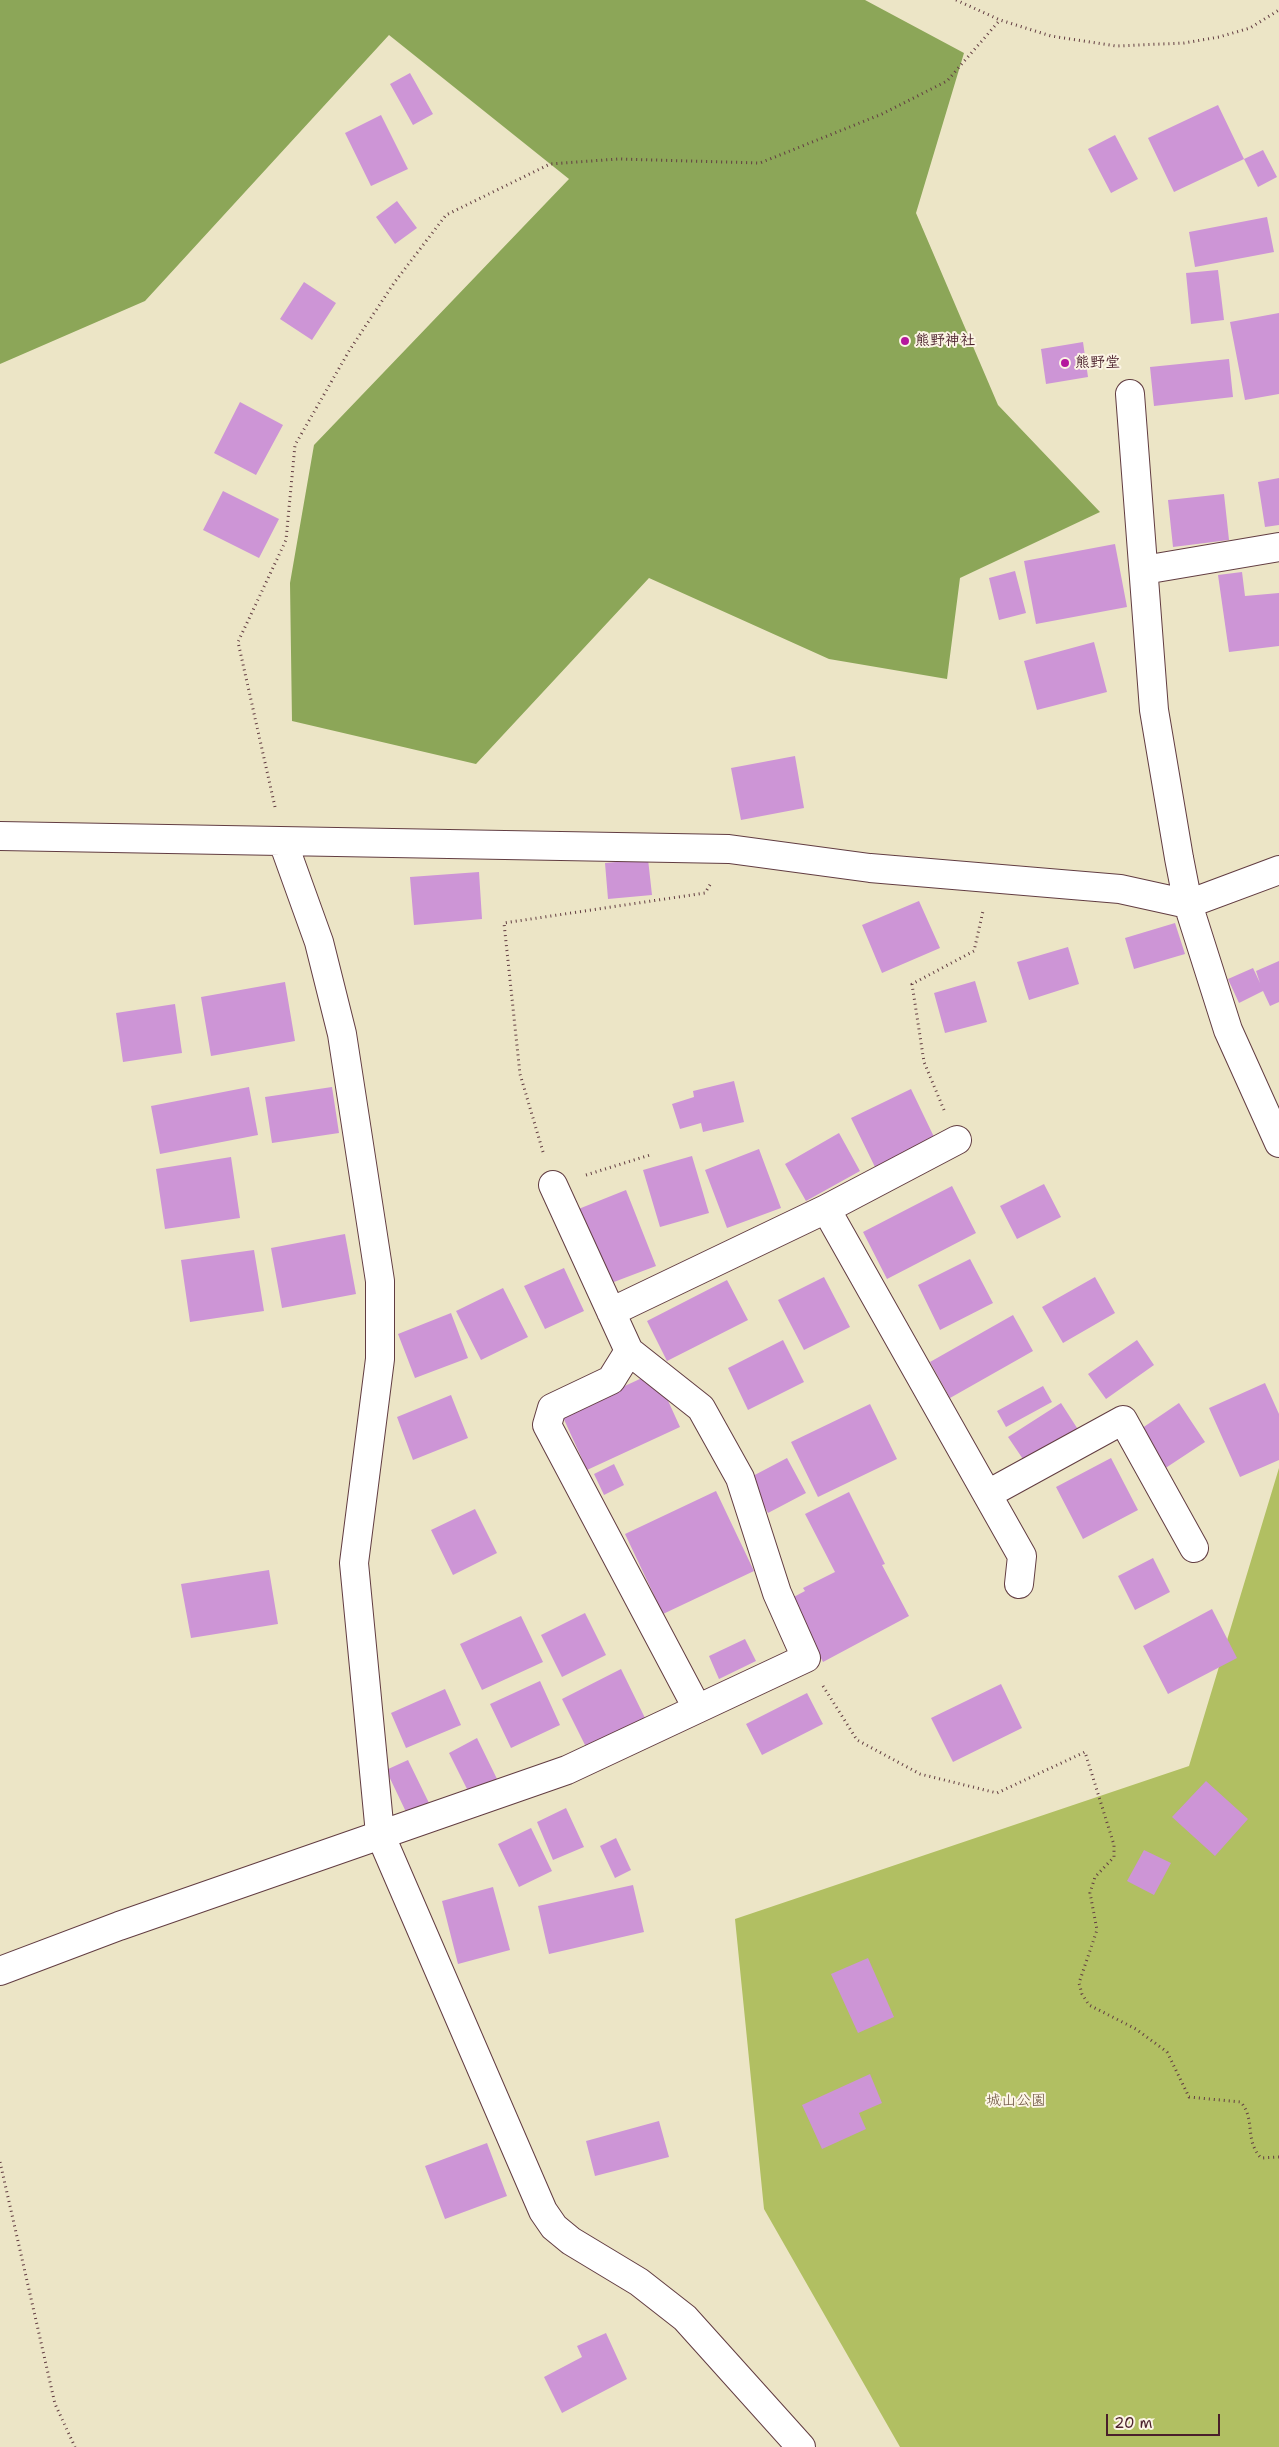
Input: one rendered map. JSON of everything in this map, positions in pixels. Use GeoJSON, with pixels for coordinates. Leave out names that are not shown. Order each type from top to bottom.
{"type":"FeatureCollection","features":[{"type":"Feature","properties":{"kind":"street"},"geometry":{"type":"LineString","coordinates":[[1130,394],[1154,710],[1188,904],[1228,1030],[1279,1143]]}},
{"type":"Feature","properties":{"kind":"street"},"geometry":{"type":"LineString","coordinates":[[1144,570],[1279,547]]}},
{"type":"Feature","properties":{"kind":"street"},"geometry":{"type":"LineString","coordinates":[[0,836],[729,849],[870,868],[1120,889],[1188,904],[1279,870]]}},
{"type":"Feature","properties":{"kind":"street"},"geometry":{"type":"LineString","coordinates":[[283,842],[319,942],[342,1034],[380,1281],[380,1359],[354,1562],[380,1834],[543,2212],[554,2227],[571,2241],[639,2282],[685,2318],[801,2447]]}},
{"type":"Feature","properties":{"kind":"street"},"geometry":{"type":"LineString","coordinates":[[611,1312],[826,1208],[957,1140]]}},
{"type":"Feature","properties":{"kind":"street"},"geometry":{"type":"LineString","coordinates":[[0,1971],[119,1926],[567,1770],[806,1658],[777,1593],[740,1478],[701,1408],[629,1351],[553,1185]]}},
{"type":"Feature","properties":{"kind":"street"},"geometry":{"type":"LineString","coordinates":[[826,1208],[1022,1556],[1019,1584]]}},
{"type":"Feature","properties":{"kind":"street"},"geometry":{"type":"LineString","coordinates":[[629,1351],[611,1380],[552,1408],[547,1425],[697,1708]]}},
{"type":"Feature","properties":{"kind":"street"},"geometry":{"type":"LineString","coordinates":[[988,1494],[1123,1420],[1194,1548]]}},
{"type":"Feature","properties":{"kind":"path"},"geometry":{"type":"LineString","coordinates":[[956,0],[1000,20],[1051,36],[1116,46],[1184,43],[1219,37],[1250,28],[1279,10]]}},
{"type":"Feature","properties":{"kind":"path"},"geometry":{"type":"LineString","coordinates":[[283,842],[238,642],[286,540],[295,445],[349,351],[394,283],[446,215],[550,164],[618,159],[760,163],[882,114],[948,81],[1000,20]]}},
{"type":"Feature","properties":{"kind":"path"},"geometry":{"type":"LineString","coordinates":[[650,1155],[553,1185],[520,1074],[504,923],[705,894],[729,849]]}},
{"type":"Feature","properties":{"kind":"path"},"geometry":{"type":"LineString","coordinates":[[957,1140],[924,1062],[912,984],[974,951],[990,877]]}},
{"type":"Feature","properties":{"kind":"path"},"geometry":{"type":"LineString","coordinates":[[806,1658],[857,1740],[920,1774],[997,1793],[1085,1752],[1114,1845],[1114,1857],[1095,1877],[1090,1893],[1097,1930],[1079,1983],[1082,1994],[1089,2006],[1136,2029],[1167,2052],[1189,2097],[1241,2102],[1248,2110],[1253,2149],[1261,2158],[1279,2157]]}},
{"type":"Feature","properties":{"kind":"path"},"geometry":{"type":"LineString","coordinates":[[0,2162],[55,2404],[76,2447]]}},
{"type":"Feature","properties":{"kind":"green space"},"geometry":{"type":"Polygon","coordinates":[[[0,0],[865,0],[964,53],[916,213],[998,405],[1100,512],[960,578],[947,679],[829,659],[649,578],[476,764],[292,721],[290,583],[314,445],[569,179],[389,35],[145,301],[0,364],[0,0]]]}},
{"type":"Feature","properties":{"kind":"green space","name":"城山公園"},"geometry":{"type":"Polygon","coordinates":[[[1279,1468],[1279,2447],[900,2447],[764,2209],[735,1919],[1189,1766],[1279,1468]]]}},
{"type":"Feature","properties":{"kind":"building"},"geometry":{"type":"Polygon","coordinates":[[[410,73],[433,114],[413,125],[390,84],[410,73]]]}},
{"type":"Feature","properties":{"kind":"building"},"geometry":{"type":"Polygon","coordinates":[[[1218,105],[1244,159],[1174,192],[1148,138],[1218,105]]]}},
{"type":"Feature","properties":{"kind":"building"},"geometry":{"type":"Polygon","coordinates":[[[381,115],[408,169],[371,186],[345,133],[381,115]]]}},
{"type":"Feature","properties":{"kind":"building"},"geometry":{"type":"Polygon","coordinates":[[[1115,135],[1138,179],[1111,193],[1088,149],[1115,135]]]}},
{"type":"Feature","properties":{"kind":"building"},"geometry":{"type":"Polygon","coordinates":[[[1263,150],[1277,177],[1258,187],[1244,159],[1263,150]]]}},
{"type":"Feature","properties":{"kind":"building"},"geometry":{"type":"Polygon","coordinates":[[[397,201],[417,228],[395,244],[376,217],[397,201]]]}},
{"type":"Feature","properties":{"kind":"building"},"geometry":{"type":"Polygon","coordinates":[[[1267,217],[1274,252],[1195,267],[1189,232],[1267,217]]]}},
{"type":"Feature","properties":{"kind":"building"},"geometry":{"type":"Polygon","coordinates":[[[1218,270],[1224,320],[1191,324],[1186,273],[1218,270]]]}},
{"type":"Feature","properties":{"kind":"building"},"geometry":{"type":"Polygon","coordinates":[[[304,282],[336,303],[312,340],[280,319],[304,282]]]}},
{"type":"Feature","properties":{"kind":"building"},"geometry":{"type":"Polygon","coordinates":[[[1279,313],[1279,394],[1245,400],[1230,322],[1279,313]]]}},
{"type":"Feature","properties":{"kind":"building","name":"熊野神社"},"geometry":{"type":"Polygon","coordinates":[[[907,335],[910,342],[902,346],[899,339],[907,335]]]}},
{"type":"Feature","properties":{"kind":"building","name":"熊野堂"},"geometry":{"type":"Polygon","coordinates":[[[1083,342],[1088,377],[1046,384],[1041,349],[1083,342]]]}},
{"type":"Feature","properties":{"kind":"building"},"geometry":{"type":"Polygon","coordinates":[[[1229,359],[1233,397],[1154,406],[1150,367],[1229,359]]]}},
{"type":"Feature","properties":{"kind":"building"},"geometry":{"type":"Polygon","coordinates":[[[240,402],[283,425],[256,475],[214,453],[240,402]]]}},
{"type":"Feature","properties":{"kind":"building"},"geometry":{"type":"Polygon","coordinates":[[[1279,478],[1279,525],[1265,527],[1258,482],[1279,478]]]}},
{"type":"Feature","properties":{"kind":"building"},"geometry":{"type":"Polygon","coordinates":[[[223,491],[279,519],[259,558],[203,530],[223,491]]]}},
{"type":"Feature","properties":{"kind":"building"},"geometry":{"type":"Polygon","coordinates":[[[1224,494],[1229,540],[1173,547],[1168,500],[1224,494]]]}},
{"type":"Feature","properties":{"kind":"building"},"geometry":{"type":"Polygon","coordinates":[[[1115,544],[1127,607],[1036,624],[1024,561],[1115,544]]]}},
{"type":"Feature","properties":{"kind":"building"},"geometry":{"type":"Polygon","coordinates":[[[1015,571],[1026,613],[999,620],[989,578],[1015,571]]]}},
{"type":"Feature","properties":{"kind":"building"},"geometry":{"type":"Polygon","coordinates":[[[1242,572],[1245,596],[1279,593],[1279,646],[1229,652],[1218,575],[1242,572]]]}},
{"type":"Feature","properties":{"kind":"building"},"geometry":{"type":"Polygon","coordinates":[[[1094,642],[1107,692],[1037,710],[1024,661],[1094,642]]]}},
{"type":"Feature","properties":{"kind":"building"},"geometry":{"type":"Polygon","coordinates":[[[795,756],[804,808],[741,820],[731,768],[795,756]]]}},
{"type":"Feature","properties":{"kind":"building"},"geometry":{"type":"Polygon","coordinates":[[[648,859],[652,895],[608,899],[605,863],[648,859]]]}},
{"type":"Feature","properties":{"kind":"building"},"geometry":{"type":"Polygon","coordinates":[[[479,872],[482,919],[414,925],[410,877],[479,872]]]}},
{"type":"Feature","properties":{"kind":"building"},"geometry":{"type":"Polygon","coordinates":[[[919,901],[940,948],[882,973],[862,925],[919,901]]]}},
{"type":"Feature","properties":{"kind":"building"},"geometry":{"type":"Polygon","coordinates":[[[1175,923],[1185,954],[1134,969],[1125,938],[1175,923]]]}},
{"type":"Feature","properties":{"kind":"building"},"geometry":{"type":"Polygon","coordinates":[[[1068,947],[1079,984],[1029,1000],[1017,962],[1068,947]]]}},
{"type":"Feature","properties":{"kind":"building"},"geometry":{"type":"Polygon","coordinates":[[[1279,961],[1279,1002],[1270,1006],[1263,991],[1239,1003],[1228,979],[1253,968],[1260,983],[1256,971],[1279,961]]]}},
{"type":"Feature","properties":{"kind":"building"},"geometry":{"type":"Polygon","coordinates":[[[975,981],[987,1022],[945,1033],[934,993],[975,981]]]}},
{"type":"Feature","properties":{"kind":"building"},"geometry":{"type":"Polygon","coordinates":[[[285,982],[295,1041],[211,1056],[201,997],[285,982]]]}},
{"type":"Feature","properties":{"kind":"building"},"geometry":{"type":"Polygon","coordinates":[[[175,1004],[182,1053],[123,1062],[116,1013],[175,1004]]]}},
{"type":"Feature","properties":{"kind":"building"},"geometry":{"type":"Polygon","coordinates":[[[734,1081],[744,1122],[703,1132],[701,1123],[680,1129],[672,1104],[694,1097],[693,1091],[734,1081]]]}},
{"type":"Feature","properties":{"kind":"building"},"geometry":{"type":"Polygon","coordinates":[[[249,1087],[258,1135],[160,1154],[151,1106],[249,1087]]]}},
{"type":"Feature","properties":{"kind":"building"},"geometry":{"type":"Polygon","coordinates":[[[332,1087],[339,1133],[272,1143],[265,1097],[332,1087]]]}},
{"type":"Feature","properties":{"kind":"building"},"geometry":{"type":"Polygon","coordinates":[[[911,1089],[935,1139],[875,1167],[851,1118],[911,1089]]]}},
{"type":"Feature","properties":{"kind":"building"},"geometry":{"type":"Polygon","coordinates":[[[839,1133],[860,1171],[806,1201],[785,1164],[839,1133]]]}},
{"type":"Feature","properties":{"kind":"building"},"geometry":{"type":"Polygon","coordinates":[[[759,1149],[781,1208],[727,1228],[705,1170],[759,1149]]]}},
{"type":"Feature","properties":{"kind":"building"},"geometry":{"type":"Polygon","coordinates":[[[692,1156],[709,1213],[660,1227],[643,1170],[692,1156]]]}},
{"type":"Feature","properties":{"kind":"building"},"geometry":{"type":"Polygon","coordinates":[[[231,1157],[240,1218],[165,1229],[156,1169],[231,1157]]]}},
{"type":"Feature","properties":{"kind":"building"},"geometry":{"type":"Polygon","coordinates":[[[1044,1184],[1061,1217],[1017,1239],[1000,1206],[1044,1184]]]}},
{"type":"Feature","properties":{"kind":"building"},"geometry":{"type":"Polygon","coordinates":[[[952,1186],[976,1233],[887,1279],[863,1232],[952,1186]]]}},
{"type":"Feature","properties":{"kind":"building"},"geometry":{"type":"Polygon","coordinates":[[[626,1190],[656,1266],[606,1285],[576,1210],[626,1190]]]}},
{"type":"Feature","properties":{"kind":"building"},"geometry":{"type":"Polygon","coordinates":[[[345,1234],[356,1294],[282,1308],[271,1248],[345,1234]]]}},
{"type":"Feature","properties":{"kind":"building"},"geometry":{"type":"Polygon","coordinates":[[[254,1250],[264,1311],[190,1322],[181,1260],[254,1250]]]}},
{"type":"Feature","properties":{"kind":"building"},"geometry":{"type":"Polygon","coordinates":[[[970,1259],[993,1303],[940,1330],[918,1285],[970,1259]]]}},
{"type":"Feature","properties":{"kind":"building"},"geometry":{"type":"Polygon","coordinates":[[[564,1268],[584,1311],[545,1329],[524,1286],[564,1268]]]}},
{"type":"Feature","properties":{"kind":"building"},"geometry":{"type":"Polygon","coordinates":[[[824,1277],[850,1327],[804,1350],[778,1300],[824,1277]]]}},
{"type":"Feature","properties":{"kind":"building"},"geometry":{"type":"Polygon","coordinates":[[[1095,1277],[1115,1313],[1063,1343],[1042,1307],[1095,1277]]]}},
{"type":"Feature","properties":{"kind":"building"},"geometry":{"type":"Polygon","coordinates":[[[727,1280],[748,1320],[667,1361],[647,1321],[727,1280]]]}},
{"type":"Feature","properties":{"kind":"building"},"geometry":{"type":"Polygon","coordinates":[[[503,1288],[528,1337],[481,1360],[456,1311],[503,1288]]]}},
{"type":"Feature","properties":{"kind":"building"},"geometry":{"type":"Polygon","coordinates":[[[451,1313],[468,1358],[415,1378],[398,1334],[451,1313]]]}},
{"type":"Feature","properties":{"kind":"building"},"geometry":{"type":"Polygon","coordinates":[[[1013,1315],[1033,1351],[950,1398],[930,1362],[1013,1315]]]}},
{"type":"Feature","properties":{"kind":"building"},"geometry":{"type":"Polygon","coordinates":[[[783,1340],[804,1382],[748,1410],[728,1368],[783,1340]]]}},
{"type":"Feature","properties":{"kind":"building"},"geometry":{"type":"Polygon","coordinates":[[[1137,1340],[1154,1365],[1106,1399],[1088,1374],[1137,1340]]]}},
{"type":"Feature","properties":{"kind":"building"},"geometry":{"type":"Polygon","coordinates":[[[655,1372],[680,1427],[587,1470],[562,1415],[655,1372]]]}},
{"type":"Feature","properties":{"kind":"building"},"geometry":{"type":"Polygon","coordinates":[[[1265,1383],[1279,1414],[1279,1460],[1240,1477],[1209,1408],[1265,1383]]]}},
{"type":"Feature","properties":{"kind":"building"},"geometry":{"type":"Polygon","coordinates":[[[1043,1386],[1052,1402],[1006,1427],[997,1411],[1043,1386]]]}},
{"type":"Feature","properties":{"kind":"building"},"geometry":{"type":"Polygon","coordinates":[[[451,1395],[468,1438],[413,1460],[397,1417],[451,1395]]]}},
{"type":"Feature","properties":{"kind":"building"},"geometry":{"type":"Polygon","coordinates":[[[1061,1403],[1079,1431],[1027,1465],[1008,1437],[1061,1403]]]}},
{"type":"Feature","properties":{"kind":"building"},"geometry":{"type":"Polygon","coordinates":[[[1179,1403],[1205,1442],[1158,1473],[1132,1435],[1179,1403]]]}},
{"type":"Feature","properties":{"kind":"building"},"geometry":{"type":"Polygon","coordinates":[[[870,1404],[897,1459],[818,1497],[791,1442],[870,1404]]]}},
{"type":"Feature","properties":{"kind":"building"},"geometry":{"type":"Polygon","coordinates":[[[787,1458],[806,1493],[768,1513],[749,1478],[787,1458]]]}},
{"type":"Feature","properties":{"kind":"building"},"geometry":{"type":"Polygon","coordinates":[[[1111,1458],[1138,1510],[1083,1539],[1056,1487],[1111,1458]]]}},
{"type":"Feature","properties":{"kind":"building"},"geometry":{"type":"Polygon","coordinates":[[[614,1464],[624,1485],[604,1495],[594,1474],[614,1464]]]}},
{"type":"Feature","properties":{"kind":"building"},"geometry":{"type":"Polygon","coordinates":[[[716,1491],[754,1571],[663,1614],[625,1534],[716,1491]]]}},
{"type":"Feature","properties":{"kind":"building"},"geometry":{"type":"Polygon","coordinates":[[[849,1492],[885,1564],[882,1565],[909,1616],[823,1662],[790,1599],[805,1591],[803,1588],[835,1572],[805,1514],[849,1492]]]}},
{"type":"Feature","properties":{"kind":"building"},"geometry":{"type":"Polygon","coordinates":[[[475,1509],[497,1553],[453,1575],[431,1530],[475,1509]]]}},
{"type":"Feature","properties":{"kind":"building"},"geometry":{"type":"Polygon","coordinates":[[[1153,1558],[1170,1592],[1135,1610],[1118,1576],[1153,1558]]]}},
{"type":"Feature","properties":{"kind":"building"},"geometry":{"type":"Polygon","coordinates":[[[269,1570],[278,1624],[191,1638],[181,1584],[269,1570]]]}},
{"type":"Feature","properties":{"kind":"building"},"geometry":{"type":"Polygon","coordinates":[[[1212,1609],[1237,1658],[1168,1694],[1143,1646],[1212,1609]]]}},
{"type":"Feature","properties":{"kind":"building"},"geometry":{"type":"Polygon","coordinates":[[[585,1613],[606,1655],[562,1677],[541,1635],[585,1613]]]}},
{"type":"Feature","properties":{"kind":"building"},"geometry":{"type":"Polygon","coordinates":[[[521,1616],[543,1662],[482,1690],[460,1644],[521,1616]]]}},
{"type":"Feature","properties":{"kind":"building"},"geometry":{"type":"Polygon","coordinates":[[[745,1639],[756,1661],[719,1679],[709,1656],[745,1639]]]}},
{"type":"Feature","properties":{"kind":"building"},"geometry":{"type":"Polygon","coordinates":[[[621,1669],[645,1718],[586,1747],[562,1699],[621,1669]]]}},
{"type":"Feature","properties":{"kind":"building"},"geometry":{"type":"Polygon","coordinates":[[[540,1681],[560,1725],[511,1748],[490,1704],[540,1681]]]}},
{"type":"Feature","properties":{"kind":"building"},"geometry":{"type":"Polygon","coordinates":[[[1001,1684],[1022,1728],[953,1762],[931,1718],[1001,1684]]]}},
{"type":"Feature","properties":{"kind":"building"},"geometry":{"type":"Polygon","coordinates":[[[445,1689],[461,1725],[406,1748],[391,1713],[445,1689]]]}},
{"type":"Feature","properties":{"kind":"building"},"geometry":{"type":"Polygon","coordinates":[[[807,1693],[823,1724],[762,1755],[746,1724],[807,1693]]]}},
{"type":"Feature","properties":{"kind":"building"},"geometry":{"type":"Polygon","coordinates":[[[477,1738],[498,1781],[470,1795],[449,1753],[477,1738]]]}},
{"type":"Feature","properties":{"kind":"building"},"geometry":{"type":"Polygon","coordinates":[[[408,1760],[429,1803],[407,1814],[386,1770],[408,1760]]]}},
{"type":"Feature","properties":{"kind":"building"},"geometry":{"type":"Polygon","coordinates":[[[1206,1781],[1248,1819],[1215,1856],[1172,1817],[1206,1781]]]}},
{"type":"Feature","properties":{"kind":"building"},"geometry":{"type":"Polygon","coordinates":[[[566,1808],[584,1847],[553,1860],[537,1822],[566,1808]]]}},
{"type":"Feature","properties":{"kind":"building"},"geometry":{"type":"Polygon","coordinates":[[[531,1828],[552,1871],[519,1887],[498,1844],[531,1828]]]}},
{"type":"Feature","properties":{"kind":"building"},"geometry":{"type":"Polygon","coordinates":[[[616,1838],[631,1870],[615,1878],[600,1846],[616,1838]]]}},
{"type":"Feature","properties":{"kind":"building"},"geometry":{"type":"Polygon","coordinates":[[[1144,1850],[1171,1863],[1154,1895],[1127,1881],[1144,1850]]]}},
{"type":"Feature","properties":{"kind":"building"},"geometry":{"type":"Polygon","coordinates":[[[633,1885],[644,1932],[549,1954],[538,1906],[633,1885]]]}},
{"type":"Feature","properties":{"kind":"building"},"geometry":{"type":"Polygon","coordinates":[[[493,1887],[510,1950],[458,1964],[442,1901],[493,1887]]]}},
{"type":"Feature","properties":{"kind":"building"},"geometry":{"type":"Polygon","coordinates":[[[868,1958],[894,2017],[858,2033],[831,1974],[868,1958]]]}},
{"type":"Feature","properties":{"kind":"building"},"geometry":{"type":"Polygon","coordinates":[[[870,2074],[882,2103],[859,2113],[866,2129],[822,2149],[802,2105],[870,2074]]]}},
{"type":"Feature","properties":{"kind":"building"},"geometry":{"type":"Polygon","coordinates":[[[659,2121],[669,2157],[595,2176],[586,2141],[659,2121]]]}},
{"type":"Feature","properties":{"kind":"building"},"geometry":{"type":"Polygon","coordinates":[[[487,2143],[507,2196],[445,2219],[425,2166],[487,2143]]]}},
{"type":"Feature","properties":{"kind":"building"},"geometry":{"type":"Polygon","coordinates":[[[606,2333],[627,2379],[562,2413],[544,2377],[582,2357],[577,2346],[606,2333]]]}},
{"type":"Feature","properties":{"kind":"place","name":"熊野神社"},"geometry":{"type":"Point","coordinates":[905,341]}},
{"type":"Feature","properties":{"kind":"place","name":"熊野堂"},"geometry":{"type":"Point","coordinates":[1065,363]}}]}
